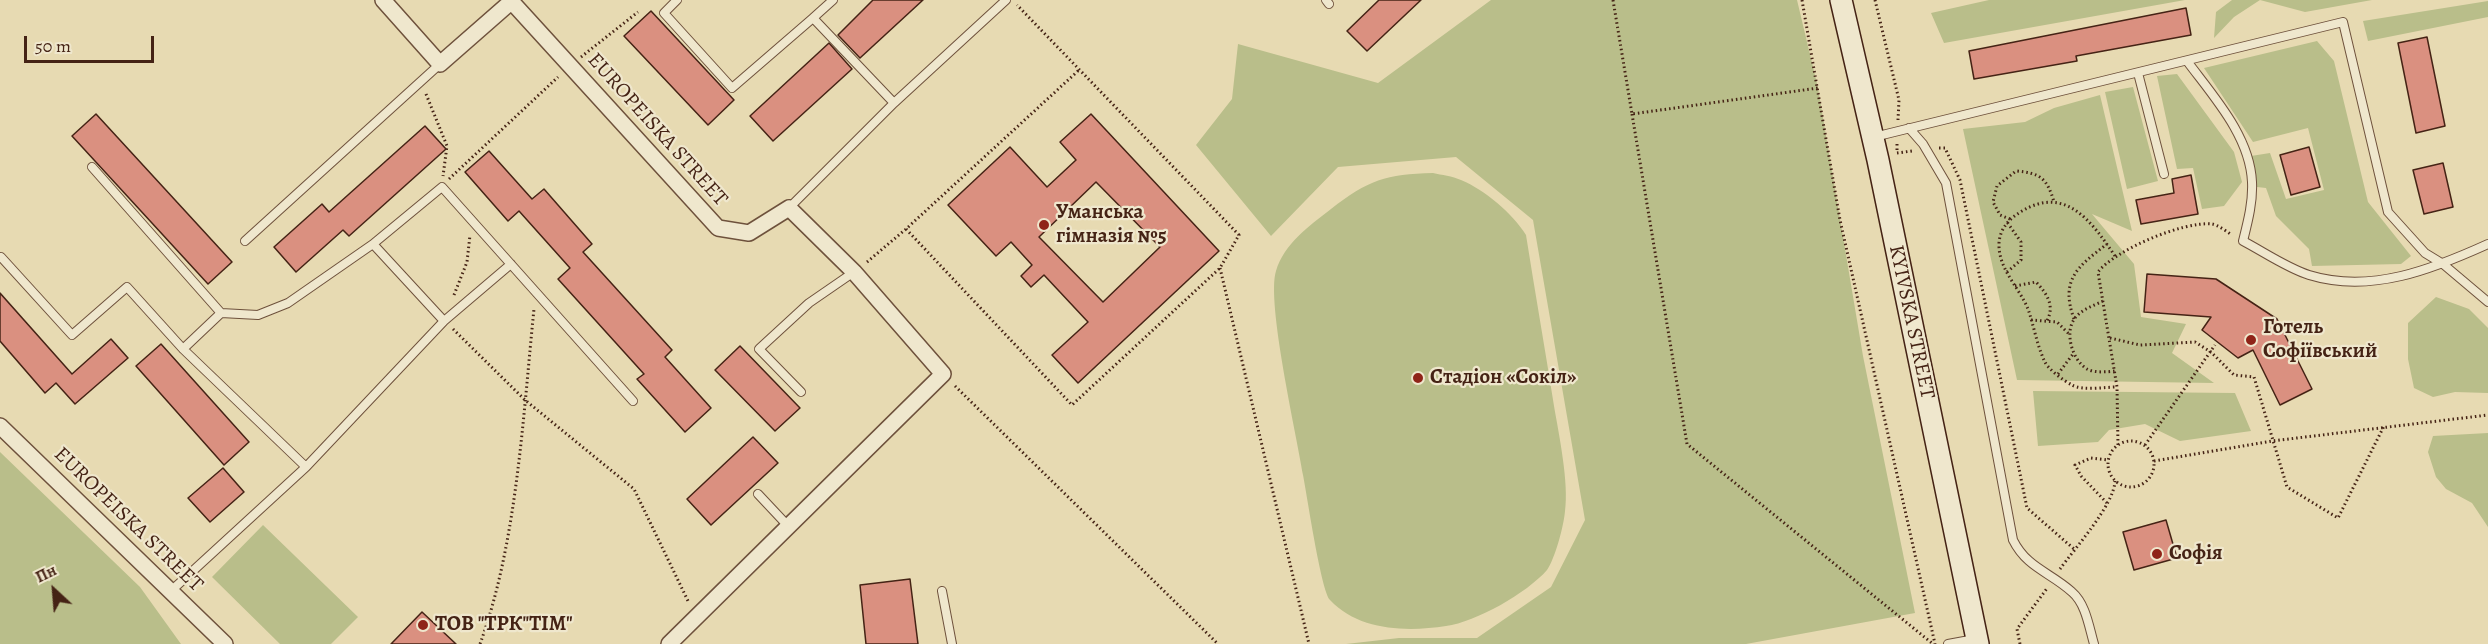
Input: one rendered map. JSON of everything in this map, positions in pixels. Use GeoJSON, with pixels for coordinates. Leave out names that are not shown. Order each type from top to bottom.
{"type":"FeatureCollection","features":[{"type":"Feature","properties":{"kind":"main road","name":"KYIVSKA STREET"},"geometry":{"type":"LineString","coordinates":[[1841,0],[1873,137],[1977,641]]}},
{"type":"Feature","properties":{"kind":"street"},"geometry":{"type":"LineString","coordinates":[[383,0],[440,64]]}},
{"type":"Feature","properties":{"kind":"street","name":"EUROPEISKA STREET"},"geometry":{"type":"LineString","coordinates":[[440,64],[512,1],[718,228],[749,233],[789,208]]}},
{"type":"Feature","properties":{"kind":"street"},"geometry":{"type":"LineString","coordinates":[[669,644],[790,528],[943,374],[854,272],[789,208]]}},
{"type":"Feature","properties":{"kind":"street","name":"EUROPEISKA STREET"},"geometry":{"type":"LineString","coordinates":[[0,426],[225,644]]}},
{"type":"Feature","properties":{"kind":"lane"},"geometry":{"type":"LineString","coordinates":[[677,0],[664,13],[732,88],[833,0]]}},
{"type":"Feature","properties":{"kind":"lane"},"geometry":{"type":"LineString","coordinates":[[789,208],[894,103],[1006,0]]}},
{"type":"Feature","properties":{"kind":"lane"},"geometry":{"type":"LineString","coordinates":[[813,18],[894,103]]}},
{"type":"Feature","properties":{"kind":"lane"},"geometry":{"type":"LineString","coordinates":[[1873,137],[2343,22],[2388,212],[2425,253],[2443,264],[2488,303]]}},
{"type":"Feature","properties":{"kind":"lane"},"geometry":{"type":"LineString","coordinates":[[2187,61],[2242,140],[2252,179],[2252,206],[2243,241],[2308,275],[2345,282],[2377,280],[2422,272],[2488,244]]}},
{"type":"Feature","properties":{"kind":"lane"},"geometry":{"type":"LineString","coordinates":[[245,241],[422,83],[440,64]]}},
{"type":"Feature","properties":{"kind":"lane"},"geometry":{"type":"LineString","coordinates":[[2138,73],[2164,174]]}},
{"type":"Feature","properties":{"kind":"lane"},"geometry":{"type":"LineString","coordinates":[[1909,128],[1923,144],[1946,183],[2013,540],[2021,555],[2074,593],[2086,614],[2094,644]]}},
{"type":"Feature","properties":{"kind":"lane"},"geometry":{"type":"LineString","coordinates":[[92,167],[221,313],[258,315],[288,303],[373,244],[442,187],[633,401]]}},
{"type":"Feature","properties":{"kind":"lane"},"geometry":{"type":"LineString","coordinates":[[373,244],[444,321]]}},
{"type":"Feature","properties":{"kind":"lane"},"geometry":{"type":"LineString","coordinates":[[1,256],[72,335],[128,287],[183,349],[306,467]]}},
{"type":"Feature","properties":{"kind":"lane"},"geometry":{"type":"LineString","coordinates":[[171,590],[306,467],[444,321],[511,264]]}},
{"type":"Feature","properties":{"kind":"lane"},"geometry":{"type":"LineString","coordinates":[[801,393],[759,349],[809,303],[854,272]]}},
{"type":"Feature","properties":{"kind":"lane"},"geometry":{"type":"LineString","coordinates":[[183,349],[221,313]]}},
{"type":"Feature","properties":{"kind":"lane"},"geometry":{"type":"LineString","coordinates":[[758,494],[790,528]]}},
{"type":"Feature","properties":{"kind":"lane"},"geometry":{"type":"LineString","coordinates":[[942,591],[952,644]]}},
{"type":"Feature","properties":{"kind":"lane"},"geometry":{"type":"LineString","coordinates":[[1948,644],[1977,641]]}},
{"type":"Feature","properties":{"kind":"path"},"geometry":{"type":"LineString","coordinates":[[906,229],[1072,405],[1220,268],[1239,235],[1012,0]]}},
{"type":"Feature","properties":{"kind":"path"},"geometry":{"type":"LineString","coordinates":[[1613,0],[1687,444],[1934,644]]}},
{"type":"Feature","properties":{"kind":"path"},"geometry":{"type":"LineString","coordinates":[[1802,0],[1840,220],[1934,644]]}},
{"type":"Feature","properties":{"kind":"path"},"geometry":{"type":"LineString","coordinates":[[442,187],[570,66],[638,12]]}},
{"type":"Feature","properties":{"kind":"path"},"geometry":{"type":"LineString","coordinates":[[854,272],[906,229],[1078,69]]}},
{"type":"Feature","properties":{"kind":"path"},"geometry":{"type":"LineString","coordinates":[[422,83],[447,146],[442,187]]}},
{"type":"Feature","properties":{"kind":"path"},"geometry":{"type":"LineString","coordinates":[[1632,114],[1818,88]]}},
{"type":"Feature","properties":{"kind":"path"},"geometry":{"type":"LineString","coordinates":[[2007,272],[2021,260],[2021,242],[2008,221],[2000,215],[1994,202],[1997,186],[2016,171],[2035,173],[2049,186],[2054,201]]}},
{"type":"Feature","properties":{"kind":"path"},"geometry":{"type":"LineString","coordinates":[[2115,256],[2093,224],[2068,205],[2054,201],[2037,202],[2008,221],[1999,243],[2007,272],[2031,320],[2045,363],[2074,387],[2117,387]]}},
{"type":"Feature","properties":{"kind":"path"},"geometry":{"type":"LineString","coordinates":[[472,220],[467,262],[444,321],[525,400],[634,489],[696,618]]}},
{"type":"Feature","properties":{"kind":"path"},"geometry":{"type":"LineString","coordinates":[[2118,445],[2132,441],[2145,446],[2154,461],[2152,475],[2142,485],[2128,487],[2115,481],[2111,475],[2109,460],[2118,445],[2117,387],[2098,272],[2107,261],[2139,243],[2184,226],[2213,224],[2243,241]]}},
{"type":"Feature","properties":{"kind":"path"},"geometry":{"type":"LineString","coordinates":[[2074,319],[2067,300],[2070,280],[2087,260],[2107,244]]}},
{"type":"Feature","properties":{"kind":"path"},"geometry":{"type":"LineString","coordinates":[[1220,268],[1309,644]]}},
{"type":"Feature","properties":{"kind":"path"},"geometry":{"type":"LineString","coordinates":[[2015,286],[2036,282],[2048,295],[2051,312],[2047,321]]}},
{"type":"Feature","properties":{"kind":"path"},"geometry":{"type":"LineString","coordinates":[[480,644],[495,602],[519,457],[535,292]]}},
{"type":"Feature","properties":{"kind":"path"},"geometry":{"type":"LineString","coordinates":[[2103,301],[2084,309],[2074,319],[2069,335],[2073,354],[2087,369],[2105,373],[2115,371]]}},
{"type":"Feature","properties":{"kind":"path"},"geometry":{"type":"LineString","coordinates":[[2031,320],[2057,322],[2069,335]]}},
{"type":"Feature","properties":{"kind":"path"},"geometry":{"type":"LineString","coordinates":[[2110,338],[2140,345],[2195,342],[2211,352],[2234,375],[2254,376],[2287,487],[2338,518],[2384,426]]}},
{"type":"Feature","properties":{"kind":"path"},"geometry":{"type":"LineString","coordinates":[[2145,446],[2216,345]]}},
{"type":"Feature","properties":{"kind":"path"},"geometry":{"type":"LineString","coordinates":[[2058,374],[2073,354]]}},
{"type":"Feature","properties":{"kind":"path"},"geometry":{"type":"LineString","coordinates":[[943,374],[1218,644]]}},
{"type":"Feature","properties":{"kind":"path"},"geometry":{"type":"LineString","coordinates":[[2154,461],[2272,441],[2488,415]]}},
{"type":"Feature","properties":{"kind":"path"},"geometry":{"type":"LineString","coordinates":[[2109,460],[2091,458],[2075,465],[2081,476],[2107,503],[2115,489],[2115,481]]}},
{"type":"Feature","properties":{"kind":"green space"},"geometry":{"type":"Polygon","coordinates":[[[1491,0],[1797,0],[1818,88],[1863,356],[1915,613],[1746,644],[1346,644],[1399,638],[1477,638],[1551,587],[1585,520],[1533,220],[1456,157],[1338,167],[1271,236],[1196,145],[1232,99],[1238,44],[1378,83],[1491,0]]]}},
{"type":"Feature","properties":{"kind":"green space"},"geometry":{"type":"Polygon","coordinates":[[[1989,0],[2185,0],[1944,43],[1931,13],[1989,0]]]}},
{"type":"Feature","properties":{"kind":"green space"},"geometry":{"type":"Polygon","coordinates":[[[2232,0],[2260,0],[2234,17],[2214,38],[2216,12],[2232,0]]]}},
{"type":"Feature","properties":{"kind":"green space"},"geometry":{"type":"Polygon","coordinates":[[[2260,0],[2372,0],[2305,12],[2260,0]]]}},
{"type":"Feature","properties":{"kind":"green space"},"geometry":{"type":"Polygon","coordinates":[[[2488,1],[2488,17],[2368,41],[2363,21],[2488,1]]]}},
{"type":"Feature","properties":{"kind":"green space"},"geometry":{"type":"Polygon","coordinates":[[[2317,41],[2334,61],[2368,202],[2411,256],[2401,264],[2312,266],[2309,249],[2276,216],[2266,188],[2257,187],[2251,156],[2270,153],[2286,199],[2324,190],[2308,128],[2253,142],[2204,68],[2317,41]]]}},
{"type":"Feature","properties":{"kind":"green space"},"geometry":{"type":"Polygon","coordinates":[[[2177,74],[2234,152],[2242,182],[2224,206],[2202,209],[2193,168],[2177,169],[2157,76],[2177,74]]]}},
{"type":"Feature","properties":{"kind":"green space"},"geometry":{"type":"Polygon","coordinates":[[[2133,87],[2158,181],[2127,189],[2105,92],[2133,87]]]}},
{"type":"Feature","properties":{"kind":"green space"},"geometry":{"type":"Polygon","coordinates":[[[2100,95],[2132,231],[2092,214],[2134,264],[2141,317],[2186,324],[2172,353],[2214,383],[2017,380],[1963,129],[2025,122],[2054,108],[2100,95]]]}},
{"type":"Feature","properties":{"kind":"green space","name":"Стадіон «Сокіл»"},"geometry":{"type":"Polygon","coordinates":[[[1433,173],[1470,184],[1488,196],[1506,211],[1526,235],[1561,445],[1566,500],[1563,525],[1553,558],[1547,570],[1527,588],[1472,619],[1446,626],[1400,629],[1384,627],[1355,618],[1330,600],[1326,593],[1284,370],[1274,287],[1276,271],[1291,244],[1344,199],[1378,180],[1402,175],[1433,173]]]}},
{"type":"Feature","properties":{"kind":"green space"},"geometry":{"type":"Polygon","coordinates":[[[2436,297],[2469,309],[2488,328],[2488,393],[2455,392],[2433,397],[2414,388],[2408,359],[2408,323],[2436,297]]]}},
{"type":"Feature","properties":{"kind":"green space"},"geometry":{"type":"Polygon","coordinates":[[[2033,391],[2235,393],[2251,431],[2180,441],[2145,424],[2109,430],[2098,442],[2038,446],[2033,391]]]}},
{"type":"Feature","properties":{"kind":"green space"},"geometry":{"type":"Polygon","coordinates":[[[2488,433],[2488,527],[2472,503],[2446,489],[2436,477],[2428,452],[2433,436],[2488,433]]]}},
{"type":"Feature","properties":{"kind":"green space"},"geometry":{"type":"Polygon","coordinates":[[[0,452],[140,587],[181,644],[0,644],[0,452]]]}},
{"type":"Feature","properties":{"kind":"green space"},"geometry":{"type":"Polygon","coordinates":[[[263,525],[358,617],[331,644],[280,644],[212,577],[263,525]]]}},
{"type":"Feature","properties":{"kind":"building"},"geometry":{"type":"Polygon","coordinates":[[[873,0],[923,0],[860,58],[838,35],[873,0]]]}},
{"type":"Feature","properties":{"kind":"building"},"geometry":{"type":"Polygon","coordinates":[[[1379,0],[1421,0],[1367,51],[1347,31],[1379,0]]]}},
{"type":"Feature","properties":{"kind":"building"},"geometry":{"type":"Polygon","coordinates":[[[2186,8],[2191,35],[2076,56],[2077,61],[1974,79],[1969,51],[2186,8]]]}},
{"type":"Feature","properties":{"kind":"building"},"geometry":{"type":"Polygon","coordinates":[[[651,11],[734,100],[708,125],[624,36],[651,11]]]}},
{"type":"Feature","properties":{"kind":"building"},"geometry":{"type":"Polygon","coordinates":[[[2427,37],[2445,126],[2416,133],[2398,43],[2427,37]]]}},
{"type":"Feature","properties":{"kind":"building"},"geometry":{"type":"Polygon","coordinates":[[[829,43],[852,69],[773,141],[750,116],[829,43]]]}},
{"type":"Feature","properties":{"kind":"building"},"geometry":{"type":"Polygon","coordinates":[[[96,114],[232,262],[208,284],[72,136],[96,114]]]}},
{"type":"Feature","properties":{"kind":"building"},"geometry":{"type":"Polygon","coordinates":[[[1091,114],[1219,251],[1078,383],[1052,355],[1088,322],[1044,275],[1031,287],[1021,276],[1032,265],[1011,242],[996,256],[948,205],[1010,147],[1047,187],[1076,160],[1060,142],[1091,114]],[[1096,182],[1039,237],[1103,302],[1160,247],[1096,182]]]}},
{"type":"Feature","properties":{"kind":"building"},"geometry":{"type":"Polygon","coordinates":[[[425,126],[446,149],[349,236],[343,230],[296,272],[274,247],[322,204],[329,212],[425,126]]]}},
{"type":"Feature","properties":{"kind":"building"},"geometry":{"type":"Polygon","coordinates":[[[2309,147],[2320,187],[2291,195],[2280,155],[2309,147]]]}},
{"type":"Feature","properties":{"kind":"building"},"geometry":{"type":"Polygon","coordinates":[[[489,151],[532,199],[544,189],[592,244],[583,252],[672,350],[665,357],[711,408],[685,432],[637,379],[644,374],[558,279],[570,268],[519,211],[508,221],[465,172],[489,151]]]}},
{"type":"Feature","properties":{"kind":"building"},"geometry":{"type":"Polygon","coordinates":[[[2443,163],[2453,207],[2424,214],[2413,170],[2443,163]]]}},
{"type":"Feature","properties":{"kind":"building"},"geometry":{"type":"Polygon","coordinates":[[[2191,175],[2198,214],[2141,224],[2136,200],[2174,193],[2172,179],[2191,175]]]}},
{"type":"Feature","properties":{"kind":"building","name":"Готель Софіївський"},"geometry":{"type":"Polygon","coordinates":[[[2147,274],[2216,279],[2277,319],[2312,389],[2280,405],[2253,350],[2238,358],[2202,330],[2211,317],[2144,312],[2147,274]]]}},
{"type":"Feature","properties":{"kind":"building"},"geometry":{"type":"Polygon","coordinates":[[[0,293],[72,374],[111,339],[128,358],[75,404],[56,383],[45,393],[0,341],[0,293]]]}},
{"type":"Feature","properties":{"kind":"building"},"geometry":{"type":"Polygon","coordinates":[[[161,344],[249,442],[224,465],[136,366],[161,344]]]}},
{"type":"Feature","properties":{"kind":"building"},"geometry":{"type":"Polygon","coordinates":[[[740,346],[800,408],[775,431],[715,370],[740,346]]]}},
{"type":"Feature","properties":{"kind":"building"},"geometry":{"type":"Polygon","coordinates":[[[753,437],[778,463],[711,525],[687,499],[753,437]]]}},
{"type":"Feature","properties":{"kind":"building"},"geometry":{"type":"Polygon","coordinates":[[[223,468],[244,492],[210,522],[188,498],[223,468]]]}},
{"type":"Feature","properties":{"kind":"building"},"geometry":{"type":"Polygon","coordinates":[[[2166,520],[2177,558],[2134,570],[2123,532],[2166,520]]]}},
{"type":"Feature","properties":{"kind":"building"},"geometry":{"type":"Polygon","coordinates":[[[910,579],[918,644],[866,644],[860,585],[910,579]]]}},
{"type":"Feature","properties":{"kind":"building","name":"ТОВ \"ТРК\"ТІМ\""},"geometry":{"type":"Polygon","coordinates":[[[422,612],[456,644],[391,644],[422,612]]]}},
{"type":"Feature","properties":{"kind":"place","name":"Уманська гімназія №5"},"geometry":{"type":"Point","coordinates":[1044,225]}},
{"type":"Feature","properties":{"kind":"place","name":"Готель Софіївський"},"geometry":{"type":"Point","coordinates":[2251,340]}},
{"type":"Feature","properties":{"kind":"place","name":"Стадіон «Сокіл»"},"geometry":{"type":"Point","coordinates":[1418,378]}},
{"type":"Feature","properties":{"kind":"place","name":"Софія"},"geometry":{"type":"Point","coordinates":[2157,554]}},
{"type":"Feature","properties":{"kind":"place","name":"ТОВ \"ТРК\"ТІМ\""},"geometry":{"type":"Point","coordinates":[423,625]}}]}
